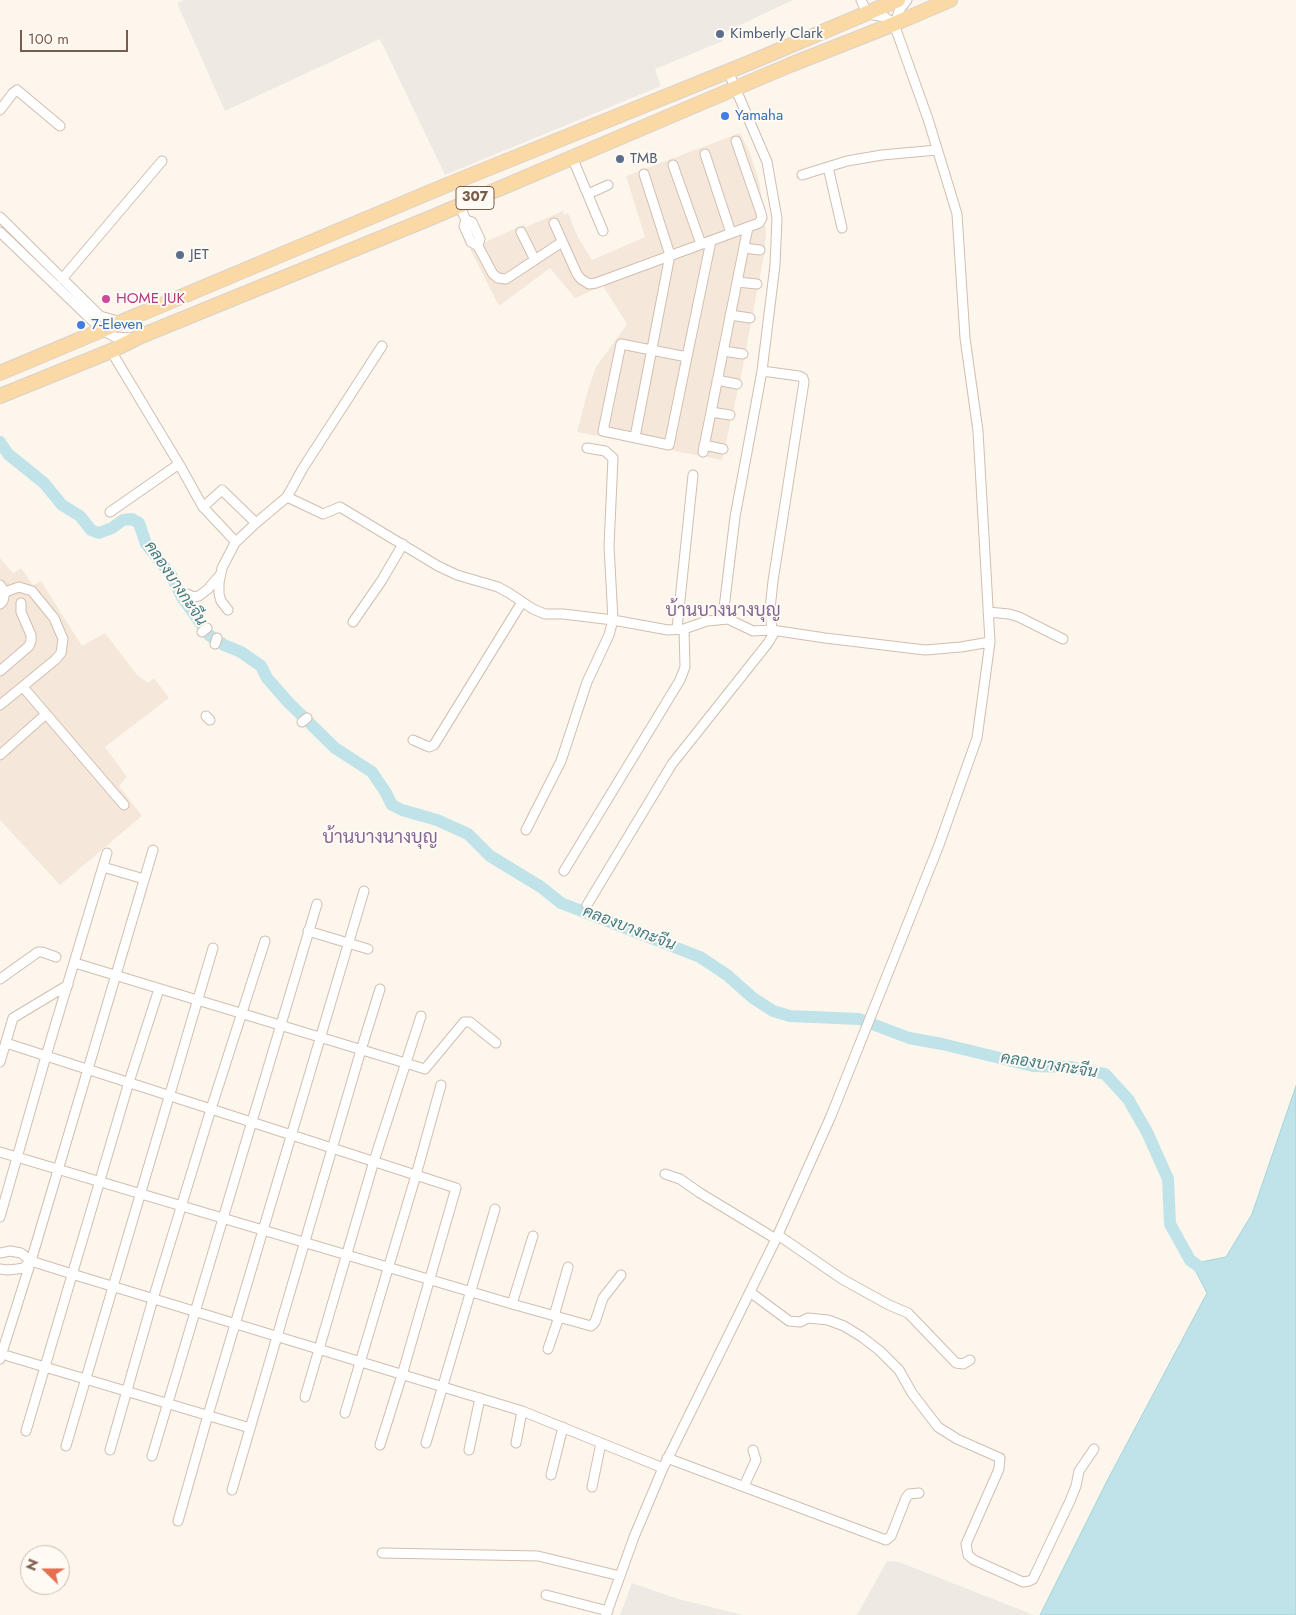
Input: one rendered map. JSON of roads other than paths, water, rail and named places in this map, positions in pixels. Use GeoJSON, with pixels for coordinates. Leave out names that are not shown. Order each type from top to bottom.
{"type":"FeatureCollection","features":[{"type":"Feature","properties":{"kind":"main road","name":"307"},"geometry":{"type":"LineString","coordinates":[[0,373],[419,197],[728,72],[838,25],[863,9],[898,0]]}},
{"type":"Feature","properties":{"kind":"main road","name":"307"},"geometry":{"type":"LineString","coordinates":[[0,396],[950,0]]}},
{"type":"Feature","properties":{"kind":"main road"},"geometry":{"type":"LineString","coordinates":[[838,25],[845,43]]}},
{"type":"Feature","properties":{"kind":"main road"},"geometry":{"type":"LineString","coordinates":[[462,180],[457,184],[455,192],[464,203]]}},
{"type":"Feature","properties":{"kind":"main road"},"geometry":{"type":"LineString","coordinates":[[419,197],[428,198],[435,202],[436,209],[428,219]]}},
{"type":"Feature","properties":{"kind":"street"},"geometry":{"type":"LineString","coordinates":[[894,24],[900,9],[907,0]]}},
{"type":"Feature","properties":{"kind":"street"},"geometry":{"type":"LineString","coordinates":[[546,1595],[607,1613],[634,1537],[663,1468],[777,1237],[831,1116],[939,845],[977,738],[990,642],[978,431],[965,338],[957,214],[928,119],[894,24],[885,17],[863,9]]}},
{"type":"Feature","properties":{"kind":"street"},"geometry":{"type":"LineString","coordinates":[[728,72],[767,162],[777,218],[776,265],[762,371],[734,517],[724,608],[728,619]]}},
{"type":"Feature","properties":{"kind":"street"},"geometry":{"type":"LineString","coordinates":[[0,110],[17,90],[60,126]]}},
{"type":"Feature","properties":{"kind":"street"},"geometry":{"type":"LineString","coordinates":[[554,223],[577,274],[588,284],[596,283],[759,224],[762,218],[761,213],[736,141]]}},
{"type":"Feature","properties":{"kind":"street"},"geometry":{"type":"LineString","coordinates":[[802,175],[882,155],[937,150]]}},
{"type":"Feature","properties":{"kind":"street"},"geometry":{"type":"LineString","coordinates":[[705,154],[731,233]]}},
{"type":"Feature","properties":{"kind":"street"},"geometry":{"type":"LineString","coordinates":[[572,157],[603,231]]}},
{"type":"Feature","properties":{"kind":"street"},"geometry":{"type":"LineString","coordinates":[[62,279],[162,161]]}},
{"type":"Feature","properties":{"kind":"street"},"geometry":{"type":"LineString","coordinates":[[673,165],[701,244]]}},
{"type":"Feature","properties":{"kind":"street"},"geometry":{"type":"LineString","coordinates":[[828,167],[842,228]]}},
{"type":"Feature","properties":{"kind":"street"},"geometry":{"type":"LineString","coordinates":[[635,437],[670,255],[644,174]]}},
{"type":"Feature","properties":{"kind":"street"},"geometry":{"type":"LineString","coordinates":[[588,194],[608,185]]}},
{"type":"Feature","properties":{"kind":"street"},"geometry":{"type":"LineString","coordinates":[[464,203],[466,220],[472,222],[480,239],[478,246],[493,274],[498,278],[506,279],[510,277],[562,242]]}},
{"type":"Feature","properties":{"kind":"street"},"geometry":{"type":"LineString","coordinates":[[0,217],[100,316],[121,323]]}},
{"type":"Feature","properties":{"kind":"street"},"geometry":{"type":"LineString","coordinates":[[723,449],[703,448],[748,227]]}},
{"type":"Feature","properties":{"kind":"street"},"geometry":{"type":"LineString","coordinates":[[0,232],[102,330],[109,335],[121,338],[141,336]]}},
{"type":"Feature","properties":{"kind":"street"},"geometry":{"type":"LineString","coordinates":[[521,232],[535,260]]}},
{"type":"Feature","properties":{"kind":"street"},"geometry":{"type":"LineString","coordinates":[[687,356],[621,344],[604,431],[669,445],[711,240]]}},
{"type":"Feature","properties":{"kind":"street"},"geometry":{"type":"LineString","coordinates":[[744,248],[760,250]]}},
{"type":"Feature","properties":{"kind":"street"},"geometry":{"type":"LineString","coordinates":[[737,282],[756,284]]}},
{"type":"Feature","properties":{"kind":"street"},"geometry":{"type":"LineString","coordinates":[[730,315],[750,318]]}},
{"type":"Feature","properties":{"kind":"street"},"geometry":{"type":"LineString","coordinates":[[228,610],[221,601],[219,594],[220,575],[225,560],[236,541],[287,497],[303,468],[382,346]]}},
{"type":"Feature","properties":{"kind":"street"},"geometry":{"type":"LineString","coordinates":[[723,350],[743,354]]}},
{"type":"Feature","properties":{"kind":"street"},"geometry":{"type":"LineString","coordinates":[[110,351],[203,507],[236,541]]}},
{"type":"Feature","properties":{"kind":"street"},"geometry":{"type":"LineString","coordinates":[[587,905],[672,764],[768,643],[774,630],[770,609],[773,581],[804,382],[803,378],[799,376],[762,371]]}},
{"type":"Feature","properties":{"kind":"street"},"geometry":{"type":"LineString","coordinates":[[717,380],[737,384]]}},
{"type":"Feature","properties":{"kind":"street"},"geometry":{"type":"LineString","coordinates":[[711,412],[730,415]]}},
{"type":"Feature","properties":{"kind":"street"},"geometry":{"type":"LineString","coordinates":[[526,830],[561,761],[587,682],[610,634],[613,620],[608,546],[613,458],[605,451],[587,448]]}},
{"type":"Feature","properties":{"kind":"street"},"geometry":{"type":"LineString","coordinates":[[110,512],[179,464]]}},
{"type":"Feature","properties":{"kind":"street"},"geometry":{"type":"LineString","coordinates":[[564,871],[680,680],[685,667],[681,629],[693,475]]}},
{"type":"Feature","properties":{"kind":"street"},"geometry":{"type":"LineString","coordinates":[[203,507],[222,490],[256,523]]}},
{"type":"Feature","properties":{"kind":"street"},"geometry":{"type":"LineString","coordinates":[[287,497],[323,514],[340,507],[457,576],[498,587],[533,609],[545,614],[613,620],[668,630],[681,629],[707,621],[728,619],[753,631],[774,630],[925,650],[990,642]]}},
{"type":"Feature","properties":{"kind":"street"},"geometry":{"type":"LineString","coordinates":[[353,622],[382,580],[403,544]]}},
{"type":"Feature","properties":{"kind":"street"},"geometry":{"type":"LineString","coordinates":[[188,594],[193,597],[199,596],[208,590],[220,575]]}},
{"type":"Feature","properties":{"kind":"street"},"geometry":{"type":"LineString","coordinates":[[0,604],[3,601],[3,589],[19,587],[32,591],[54,618],[64,639],[60,653],[55,660],[0,705]]}},
{"type":"Feature","properties":{"kind":"street"},"geometry":{"type":"LineString","coordinates":[[413,740],[429,747],[434,745],[522,602]]}},
{"type":"Feature","properties":{"kind":"street"},"geometry":{"type":"LineString","coordinates":[[0,671],[29,646],[31,641],[31,635],[21,612],[21,603]]}},
{"type":"Feature","properties":{"kind":"street"},"geometry":{"type":"LineString","coordinates":[[988,612],[1019,617],[1063,639]]}},
{"type":"Feature","properties":{"kind":"street"},"geometry":{"type":"LineString","coordinates":[[23,687],[124,805]]}},
{"type":"Feature","properties":{"kind":"street"},"geometry":{"type":"LineString","coordinates":[[0,755],[46,714]]}},
{"type":"Feature","properties":{"kind":"street"},"geometry":{"type":"LineString","coordinates":[[153,850],[57,1168],[31,1261],[4,1329],[4,1357],[45,1366],[250,1428]]}},
{"type":"Feature","properties":{"kind":"street"},"geometry":{"type":"LineString","coordinates":[[0,1216],[107,853]]}},
{"type":"Feature","properties":{"kind":"street"},"geometry":{"type":"LineString","coordinates":[[103,867],[144,879]]}},
{"type":"Feature","properties":{"kind":"street"},"geometry":{"type":"LineString","coordinates":[[178,1521],[208,1414],[364,891]]}},
{"type":"Feature","properties":{"kind":"street"},"geometry":{"type":"LineString","coordinates":[[152,1456],[317,904]]}},
{"type":"Feature","properties":{"kind":"street"},"geometry":{"type":"LineString","coordinates":[[308,931],[368,950]]}},
{"type":"Feature","properties":{"kind":"street"},"geometry":{"type":"LineString","coordinates":[[110,1450],[153,1299],[265,941]]}},
{"type":"Feature","properties":{"kind":"street"},"geometry":{"type":"LineString","coordinates":[[66,1446],[213,948]]}},
{"type":"Feature","properties":{"kind":"street"},"geometry":{"type":"LineString","coordinates":[[0,979],[38,952],[56,957]]}},
{"type":"Feature","properties":{"kind":"street"},"geometry":{"type":"LineString","coordinates":[[75,963],[426,1069],[464,1022],[470,1022],[496,1043]]}},
{"type":"Feature","properties":{"kind":"street"},"geometry":{"type":"LineString","coordinates":[[0,1062],[13,1018],[68,985]]}},
{"type":"Feature","properties":{"kind":"street"},"geometry":{"type":"LineString","coordinates":[[26,1431],[129,1082],[159,989]]}},
{"type":"Feature","properties":{"kind":"street"},"geometry":{"type":"LineString","coordinates":[[232,1490],[380,989]]}},
{"type":"Feature","properties":{"kind":"street"},"geometry":{"type":"LineString","coordinates":[[305,1397],[374,1162],[421,1016]]}},
{"type":"Feature","properties":{"kind":"street"},"geometry":{"type":"LineString","coordinates":[[6,1043],[456,1188],[380,1445]]}},
{"type":"Feature","properties":{"kind":"street"},"geometry":{"type":"LineString","coordinates":[[345,1413],[416,1175],[440,1085]]}},
{"type":"Feature","properties":{"kind":"street"},"geometry":{"type":"LineString","coordinates":[[0,1152],[388,1268],[591,1326],[595,1322],[603,1298],[621,1275]]}},
{"type":"Feature","properties":{"kind":"street"},"geometry":{"type":"LineString","coordinates":[[665,1174],[680,1179],[700,1193],[777,1237],[842,1279],[889,1305],[908,1313],[956,1363],[962,1364],[970,1360]]}},
{"type":"Feature","properties":{"kind":"street"},"geometry":{"type":"LineString","coordinates":[[426,1443],[495,1209]]}},
{"type":"Feature","properties":{"kind":"street"},"geometry":{"type":"LineString","coordinates":[[512,1304],[533,1236]]}},
{"type":"Feature","properties":{"kind":"street"},"geometry":{"type":"LineString","coordinates":[[0,1253],[10,1251],[21,1253],[31,1261],[113,1287],[522,1411],[663,1468]]}},
{"type":"Feature","properties":{"kind":"street"},"geometry":{"type":"LineString","coordinates":[[0,1269],[24,1268],[31,1261]]}},
{"type":"Feature","properties":{"kind":"street"},"geometry":{"type":"LineString","coordinates":[[548,1350],[568,1267]]}},
{"type":"Feature","properties":{"kind":"street"},"geometry":{"type":"LineString","coordinates":[[750,1292],[789,1320],[800,1322],[808,1318],[828,1320],[844,1326],[862,1337],[880,1351],[899,1370],[912,1393],[938,1427],[957,1439],[1000,1458],[999,1469],[966,1544],[968,1555],[974,1560],[1023,1582],[1029,1581],[1035,1576],[1070,1501],[1079,1471],[1094,1449]]}},
{"type":"Feature","properties":{"kind":"street"},"geometry":{"type":"LineString","coordinates":[[469,1450],[480,1398]]}},
{"type":"Feature","properties":{"kind":"street"},"geometry":{"type":"LineString","coordinates":[[516,1443],[522,1411]]}},
{"type":"Feature","properties":{"kind":"street"},"geometry":{"type":"LineString","coordinates":[[551,1475],[563,1427]]}},
{"type":"Feature","properties":{"kind":"street"},"geometry":{"type":"LineString","coordinates":[[592,1488],[601,1443]]}},
{"type":"Feature","properties":{"kind":"street"},"geometry":{"type":"LineString","coordinates":[[744,1486],[756,1460],[752,1450]]}},
{"type":"Feature","properties":{"kind":"street"},"geometry":{"type":"LineString","coordinates":[[668,1458],[886,1540],[890,1536],[906,1498],[909,1494],[919,1494]]}},
{"type":"Feature","properties":{"kind":"street"},"geometry":{"type":"LineString","coordinates":[[382,1553],[538,1556],[620,1576]]}},
{"type":"Feature","properties":{"kind":"water"},"geometry":{"type":"Polygon","coordinates":[[[1296,1086],[1296,1615],[1040,1615],[1107,1481],[1207,1293],[1195,1270],[1201,1262],[1226,1257],[1252,1214],[1296,1086]]]}},
{"type":"Feature","properties":{"kind":"waterway","name":"คลองบางกะจีน"},"geometry":{"type":"LineString","coordinates":[[0,442],[8,454],[44,483],[62,505],[80,516],[91,530],[99,533],[112,528],[123,520],[132,519],[139,523],[146,544],[171,575],[182,597],[209,635],[224,645],[241,652],[261,666],[267,678],[288,702],[335,748],[372,772],[392,805],[402,810],[437,820],[468,834],[490,856],[541,887],[561,903],[700,957],[727,975],[753,998],[773,1011],[790,1016],[859,1019],[909,1038],[1033,1066],[1072,1067],[1105,1074],[1128,1099],[1147,1132],[1168,1179],[1170,1224],[1190,1260],[1211,1275]]}},
{"type":"Feature","properties":{"kind":"place","name":"Kimberly Clark"},"geometry":{"type":"Point","coordinates":[720,34]}},
{"type":"Feature","properties":{"kind":"place","name":"Yamaha"},"geometry":{"type":"Point","coordinates":[725,116]}},
{"type":"Feature","properties":{"kind":"place","name":"TMB"},"geometry":{"type":"Point","coordinates":[620,159]}},
{"type":"Feature","properties":{"kind":"place","name":"JET"},"geometry":{"type":"Point","coordinates":[180,255]}},
{"type":"Feature","properties":{"kind":"place","name":"HOME JUK"},"geometry":{"type":"Point","coordinates":[106,299]}},
{"type":"Feature","properties":{"kind":"place","name":"7-Eleven"},"geometry":{"type":"Point","coordinates":[81,325]}},
{"type":"Feature","properties":{"kind":"district","name":"บ้านบางนางบุญ"},"geometry":{"type":"Point","coordinates":[723,612]}},
{"type":"Feature","properties":{"kind":"district","name":"บ้านบางนางบุญ"},"geometry":{"type":"Point","coordinates":[380,839]}}]}
